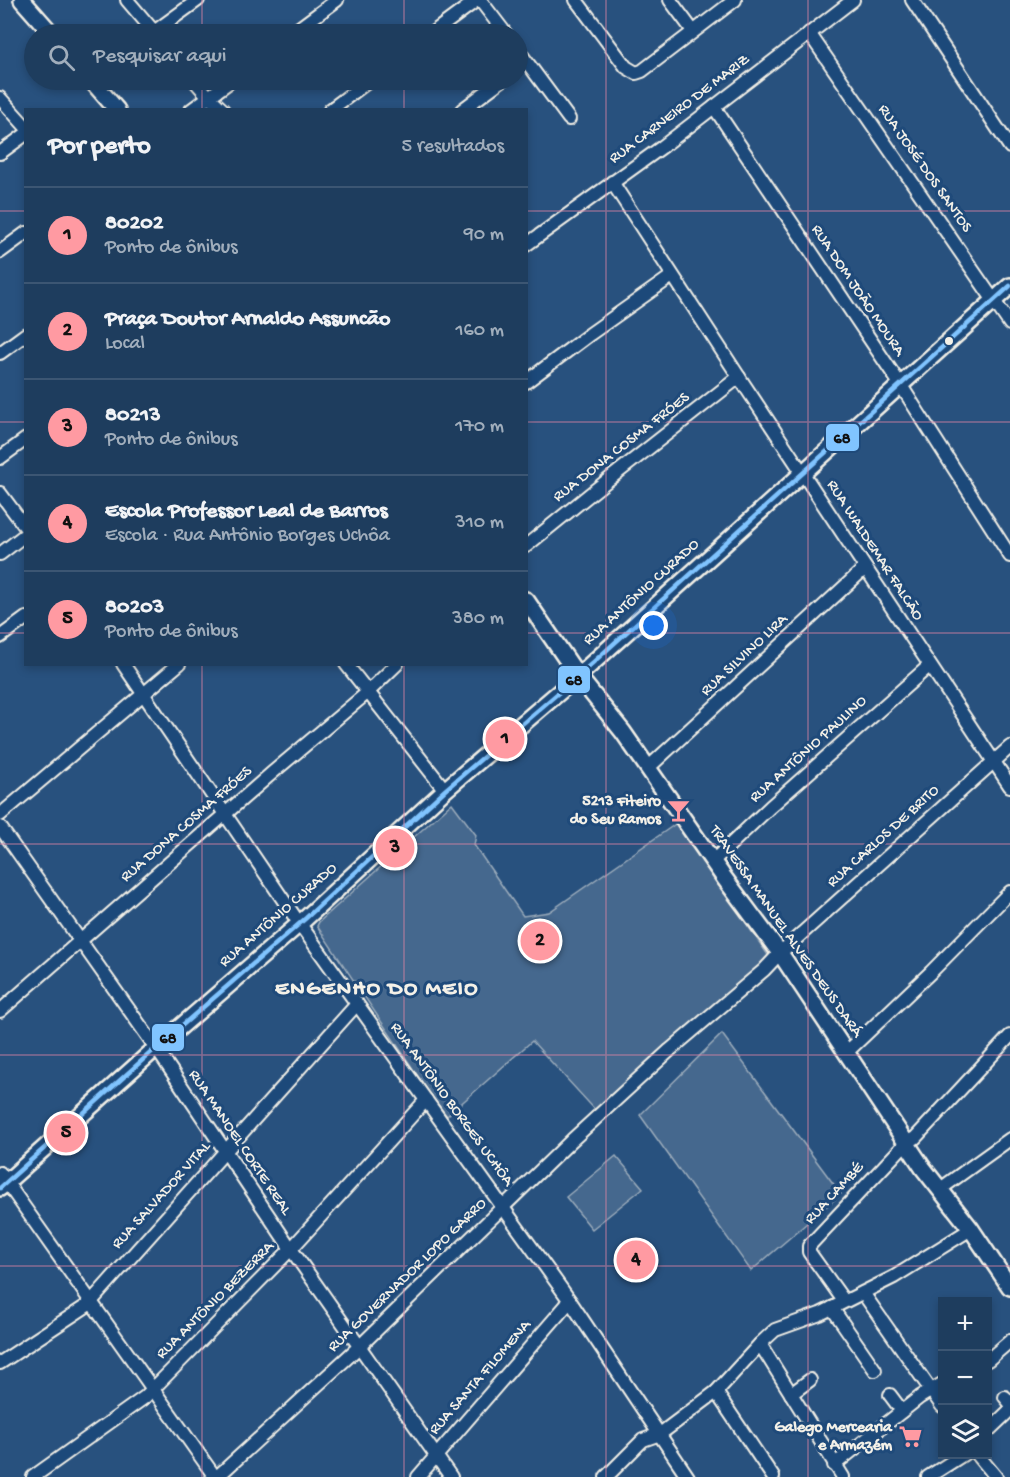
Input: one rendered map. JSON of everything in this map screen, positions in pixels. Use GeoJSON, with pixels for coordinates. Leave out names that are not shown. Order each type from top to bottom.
{"type":"FeatureCollection","features":[{"type":"Feature","properties":{"kind":"street"},"geometry":{"type":"LineString","coordinates":[[22,0],[43,24]]}},
{"type":"Feature","properties":{"kind":"street"},"geometry":{"type":"LineString","coordinates":[[127,0],[147,24]]}},
{"type":"Feature","properties":{"kind":"street"},"geometry":{"type":"LineString","coordinates":[[167,24],[198,0]]}},
{"type":"Feature","properties":{"kind":"street"},"geometry":{"type":"LineString","coordinates":[[305,24],[337,0]]}},
{"type":"Feature","properties":{"kind":"street"},"geometry":{"type":"LineString","coordinates":[[445,24],[479,0],[498,24]]}},
{"type":"Feature","properties":{"kind":"street"},"geometry":{"type":"LineString","coordinates":[[576,0],[626,67],[636,73],[642,71],[735,0]]}},
{"type":"Feature","properties":{"kind":"street"},"geometry":{"type":"LineString","coordinates":[[670,0],[693,32]]}},
{"type":"Feature","properties":{"kind":"street","name":"RUA CARNEIRO DE MARIZ"},"geometry":{"type":"LineString","coordinates":[[528,244],[662,147],[853,0]]}},
{"type":"Feature","properties":{"kind":"street"},"geometry":{"type":"LineString","coordinates":[[912,0],[1010,147]]}},
{"type":"Feature","properties":{"kind":"street","name":"RUA JOSÉ DOS SANTOS"},"geometry":{"type":"LineString","coordinates":[[809,33],[1010,324]]}},
{"type":"Feature","properties":{"kind":"street"},"geometry":{"type":"LineString","coordinates":[[528,71],[569,119]]}},
{"type":"Feature","properties":{"kind":"street"},"geometry":{"type":"LineString","coordinates":[[100,90],[115,108]]}},
{"type":"Feature","properties":{"kind":"street"},"geometry":{"type":"LineString","coordinates":[[203,90],[221,108]]}},
{"type":"Feature","properties":{"kind":"street"},"geometry":{"type":"LineString","coordinates":[[194,108],[218,90]]}},
{"type":"Feature","properties":{"kind":"street"},"geometry":{"type":"LineString","coordinates":[[333,108],[357,90]]}},
{"type":"Feature","properties":{"kind":"street"},"geometry":{"type":"LineString","coordinates":[[465,108],[489,90]]}},
{"type":"Feature","properties":{"kind":"street"},"geometry":{"type":"LineString","coordinates":[[0,98],[24,125]]}},
{"type":"Feature","properties":{"kind":"street","name":"RUA DOM JOÃO MOURA"},"geometry":{"type":"LineString","coordinates":[[714,107],[900,384],[1010,556]]}},
{"type":"Feature","properties":{"kind":"street"},"geometry":{"type":"LineString","coordinates":[[0,153],[24,135]]}},
{"type":"Feature","properties":{"kind":"street","name":"RUA WALDEMAR FALCÃO"},"geometry":{"type":"LineString","coordinates":[[612,182],[1010,786]]}},
{"type":"Feature","properties":{"kind":"street"},"geometry":{"type":"LineString","coordinates":[[0,252],[24,234]]}},
{"type":"Feature","properties":{"kind":"street"},"geometry":{"type":"LineString","coordinates":[[528,380],[672,276]]}},
{"type":"Feature","properties":{"kind":"street","name":"RUA ANTÔNIO CURADO"},"geometry":{"type":"LineString","coordinates":[[2,1181],[299,922],[445,790],[578,676],[1010,286]]}},
{"type":"Feature","properties":{"kind":"street"},"geometry":{"type":"LineString","coordinates":[[0,353],[24,335]]}},
{"type":"Feature","properties":{"kind":"street","name":"RUA DONA COSMA FRÓES"},"geometry":{"type":"LineString","coordinates":[[528,544],[739,377]]}},
{"type":"Feature","properties":{"kind":"street"},"geometry":{"type":"LineString","coordinates":[[0,458],[24,440]]}},
{"type":"Feature","properties":{"kind":"street"},"geometry":{"type":"LineString","coordinates":[[0,493],[24,525]]}},
{"type":"Feature","properties":{"kind":"street"},"geometry":{"type":"LineString","coordinates":[[0,554],[24,536]]}},
{"type":"Feature","properties":{"kind":"street","name":"RUA SILVINO LIRA"},"geometry":{"type":"LineString","coordinates":[[648,768],[865,568]]}},
{"type":"Feature","properties":{"kind":"street","name":"TRAVESSA MANUEL ALVES DEUS DARÁ"},"geometry":{"type":"LineString","coordinates":[[528,603],[578,676],[623,732],[780,953],[906,1143],[939,1190],[971,1229],[1010,1287]]}},
{"type":"Feature","properties":{"kind":"street"},"geometry":{"type":"LineString","coordinates":[[0,637],[24,619]]}},
{"type":"Feature","properties":{"kind":"street","name":"RUA ANTÔNIO BORGES UCHÔA"},"geometry":{"type":"LineString","coordinates":[[124,666],[299,922],[504,1206],[688,1477]]}},
{"type":"Feature","properties":{"kind":"street"},"geometry":{"type":"LineString","coordinates":[[0,815],[177,666]]}},
{"type":"Feature","properties":{"kind":"street"},"geometry":{"type":"LineString","coordinates":[[347,666],[445,790]]}},
{"type":"Feature","properties":{"kind":"street","name":"RUA DONA COSMA FRÓES"},"geometry":{"type":"LineString","coordinates":[[0,1011],[367,693],[395,666]]}},
{"type":"Feature","properties":{"kind":"street","name":"RUA ANTÔNIO PAULINO"},"geometry":{"type":"LineString","coordinates":[[713,861],[770,807],[929,666]]}},
{"type":"Feature","properties":{"kind":"street","name":"RUA CARLOS DE BRITO"},"geometry":{"type":"LineString","coordinates":[[780,953],[1010,747]]}},
{"type":"Feature","properties":{"kind":"street","name":"RUA MANOEL CORTE REAL"},"geometry":{"type":"LineString","coordinates":[[0,827],[156,1048],[291,1249],[451,1477]]}},
{"type":"Feature","properties":{"kind":"street"},"geometry":{"type":"LineString","coordinates":[[847,1052],[1010,892]]}},
{"type":"Feature","properties":{"kind":"street","name":"RUA GOVERNADOR LOPO GARRO"},"geometry":{"type":"LineString","coordinates":[[216,1477],[360,1346],[572,1140],[670,1050],[764,970],[780,953]]}},
{"type":"Feature","properties":{"kind":"street","name":"RUA SALVADOR VITAL"},"geometry":{"type":"LineString","coordinates":[[0,1364],[82,1310],[357,1004]]}},
{"type":"Feature","properties":{"kind":"street"},"geometry":{"type":"LineString","coordinates":[[906,1143],[915,1138],[1010,1036]]}},
{"type":"Feature","properties":{"kind":"street","name":"RUA ANTÔNIO BEZERRA"},"geometry":{"type":"LineString","coordinates":[[33,1477],[137,1404],[291,1249],[426,1100]]}},
{"type":"Feature","properties":{"kind":"street"},"geometry":{"type":"LineString","coordinates":[[939,1190],[1010,1139]]}},
{"type":"Feature","properties":{"kind":"street","name":"RUA CAMBÉ"},"geometry":{"type":"LineString","coordinates":[[844,1301],[808,1248],[906,1143]]}},
{"type":"Feature","properties":{"kind":"street"},"geometry":{"type":"LineString","coordinates":[[2,1181],[91,1300],[216,1477]]}},
{"type":"Feature","properties":{"kind":"street"},"geometry":{"type":"LineString","coordinates":[[606,1477],[643,1440],[660,1434],[716,1392],[760,1344],[782,1327],[813,1318],[863,1293],[916,1264],[971,1229]]}},
{"type":"Feature","properties":{"kind":"street"},"geometry":{"type":"LineString","coordinates":[[863,1293],[937,1387],[942,1405]]}},
{"type":"Feature","properties":{"kind":"street","name":"RUA SANTA FILOMENA"},"geometry":{"type":"LineString","coordinates":[[418,1477],[570,1301]]}},
{"type":"Feature","properties":{"kind":"street"},"geometry":{"type":"LineString","coordinates":[[832,1308],[875,1370]]}},
{"type":"Feature","properties":{"kind":"street"},"geometry":{"type":"LineString","coordinates":[[992,1356],[1010,1341]]}},
{"type":"Feature","properties":{"kind":"street"},"geometry":{"type":"LineString","coordinates":[[760,1344],[843,1477]]}},
{"type":"Feature","properties":{"kind":"street"},"geometry":{"type":"LineString","coordinates":[[791,1394],[810,1380]]}},
{"type":"Feature","properties":{"kind":"street"},"geometry":{"type":"LineString","coordinates":[[834,1465],[902,1411],[937,1387]]}},
{"type":"Feature","properties":{"kind":"street"},"geometry":{"type":"LineString","coordinates":[[716,1392],[773,1477]]}},
{"type":"Feature","properties":{"kind":"street"},"geometry":{"type":"LineString","coordinates":[[890,1395],[902,1411]]}},
{"type":"Feature","properties":{"kind":"street"},"geometry":{"type":"LineString","coordinates":[[992,1426],[1010,1410]]}},
{"type":"Feature","properties":{"kind":"street"},"geometry":{"type":"LineString","coordinates":[[928,1477],[957,1459]]}},
{"type":"Feature","properties":{"kind":"street"},"geometry":{"type":"LineString","coordinates":[[980,1459],[996,1477]]}},
{"type":"Feature","properties":{"kind":"street"},"geometry":{"type":"LineString","coordinates":[[944,1466],[953,1477]]}},
{"type":"Feature","properties":{"kind":"shaded area"},"geometry":{"type":"Polygon","coordinates":[[[452,803],[476,835],[474,845],[523,916],[549,912],[677,823],[768,955],[768,959],[599,1114],[532,1041],[447,1116],[317,926],[452,803]]]}},
{"type":"Feature","properties":{"kind":"shaded area"},"geometry":{"type":"Polygon","coordinates":[[[722,1034],[841,1194],[751,1271],[640,1115],[722,1034]]]}},
{"type":"Feature","properties":{"kind":"shaded area"},"geometry":{"type":"Polygon","coordinates":[[[616,1156],[643,1188],[592,1229],[566,1197],[616,1156]]]}},
{"type":"Feature","properties":{"kind":"transit line","name":"68"},"geometry":{"type":"LineString","coordinates":[[0,1188],[306,918],[445,790],[578,676],[1010,286]]}},
{"type":"Feature","properties":{"kind":"place","name":"80202"},"geometry":{"type":"Point","coordinates":[505,739]}},
{"type":"Feature","properties":{"kind":"place","name":"5213 Fiteiro do Seu Ramos"},"geometry":{"type":"Point","coordinates":[679,811]}},
{"type":"Feature","properties":{"kind":"place","name":"80213"},"geometry":{"type":"Point","coordinates":[395,848]}},
{"type":"Feature","properties":{"kind":"place","name":"Praça Doutor Arnaldo Assuncão"},"geometry":{"type":"Point","coordinates":[540,941]}},
{"type":"Feature","properties":{"kind":"place","name":"80203"},"geometry":{"type":"Point","coordinates":[66,1133]}},
{"type":"Feature","properties":{"kind":"place","name":"Escola Professor Leal de Barros"},"geometry":{"type":"Point","coordinates":[636,1260]}},
{"type":"Feature","properties":{"kind":"place","name":"Galego Mercearia e Armazém"},"geometry":{"type":"Point","coordinates":[910,1437]}},
{"type":"Feature","properties":{"kind":"district","name":"ENGENHO DO MEIO"},"geometry":{"type":"Point","coordinates":[377,990]}}]}
